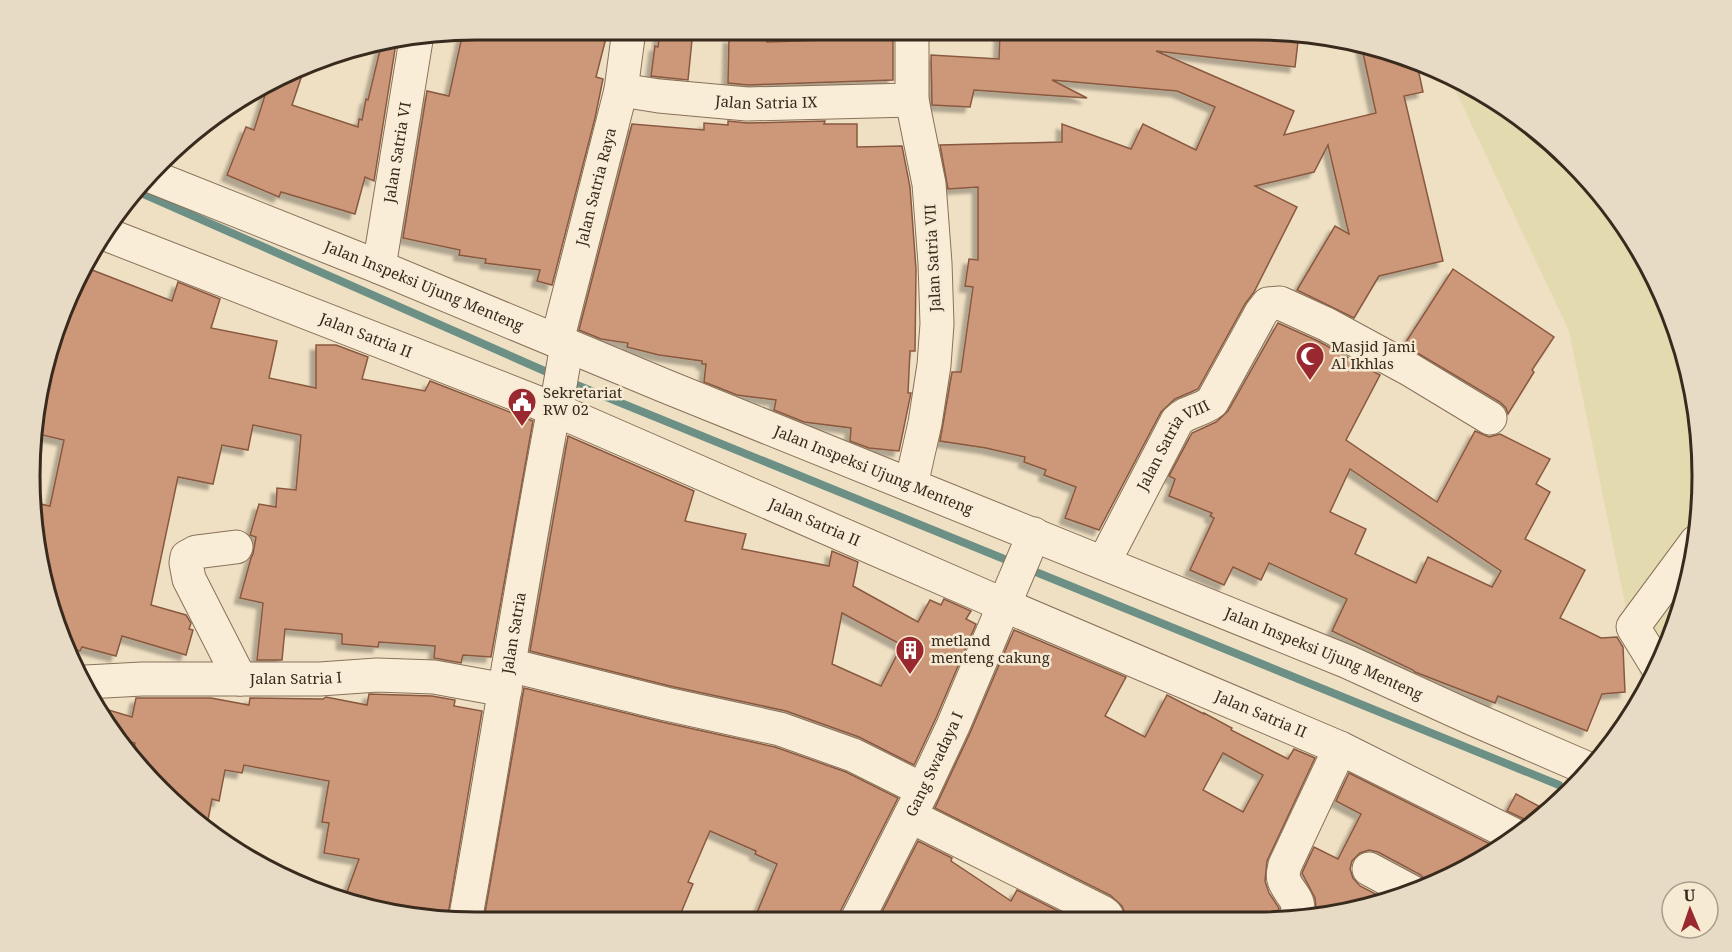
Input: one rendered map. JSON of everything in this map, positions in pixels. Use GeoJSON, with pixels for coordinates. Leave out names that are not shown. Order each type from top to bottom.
{"type":"FeatureCollection","features":[{"type":"Feature","properties":{"kind":"street","name":"Jalan Satria Raya"},"geometry":{"type":"LineString","coordinates":[[564,346],[621,90],[628,40]]}},
{"type":"Feature","properties":{"kind":"street","name":"Jalan Satria VII"},"geometry":{"type":"LineString","coordinates":[[911,484],[925,423],[934,365],[937,324],[929,184],[912,100],[912,40]]}},
{"type":"Feature","properties":{"kind":"street","name":"Jalan Satria VI"},"geometry":{"type":"LineString","coordinates":[[379,267],[415,45]]}},
{"type":"Feature","properties":{"kind":"street","name":"Jalan Satria IX"},"geometry":{"type":"LineString","coordinates":[[621,90],[747,104],[912,100]]}},
{"type":"Feature","properties":{"kind":"street","name":"Jalan Inspeksi Ujung Menteng"},"geometry":{"type":"LineString","coordinates":[[158,179],[379,267],[564,346],[911,484],[1030,541],[1104,562],[1348,662],[1581,766]]}},
{"type":"Feature","properties":{"kind":"street","name":"Jalan Satria II"},"geometry":{"type":"LineString","coordinates":[[112,237],[556,406],[1008,594],[1340,748],[1507,832]]}},
{"type":"Feature","properties":{"kind":"street","name":"Jalan Satria VIII"},"geometry":{"type":"LineString","coordinates":[[1104,562],[1177,421],[1182,416],[1206,407],[1212,402],[1268,304],[1280,303],[1326,324],[1409,369],[1490,418]]}},
{"type":"Feature","properties":{"kind":"street","name":"Jalan Satria"},"geometry":{"type":"LineString","coordinates":[[467,912],[488,800],[535,505],[556,406],[564,346]]}},
{"type":"Feature","properties":{"kind":"street","name":"Gang Swadaya I"},"geometry":{"type":"LineString","coordinates":[[861,912],[953,726],[1030,541]]}},
{"type":"Feature","properties":{"kind":"street"},"geometry":{"type":"LineString","coordinates":[[236,547],[195,552],[187,557],[186,563],[189,579],[240,680]]}},
{"type":"Feature","properties":{"kind":"street"},"geometry":{"type":"LineString","coordinates":[[1652,658],[1633,627],[1683,559]]}},
{"type":"Feature","properties":{"kind":"street","name":"Jalan Satria I"},"geometry":{"type":"LineString","coordinates":[[92,682],[142,679],[240,680],[376,675],[507,677],[666,704],[780,729],[853,755],[916,803],[1102,912]]}},
{"type":"Feature","properties":{"kind":"street"},"geometry":{"type":"LineString","coordinates":[[1298,910],[1294,895],[1284,882],[1283,872],[1340,748]]}},
{"type":"Feature","properties":{"kind":"street"},"geometry":{"type":"LineString","coordinates":[[1370,869],[1401,886]]}},
{"type":"Feature","properties":{"kind":"shaded area"},"geometry":{"type":"Polygon","coordinates":[[[1454,88],[1521,130],[1564,168],[1602,211],[1647,283],[1677,363],[1691,448],[1692,476],[1688,533],[1677,589],[1658,643],[1641,680],[1569,331],[1454,88]]]}},
{"type":"Feature","properties":{"kind":"building"},"geometry":{"type":"Polygon","coordinates":[[[605,40],[596,77],[603,79],[595,118],[552,285],[537,281],[540,270],[485,263],[486,259],[459,255],[460,250],[403,238],[427,91],[449,96],[461,41],[605,40]]]}},
{"type":"Feature","properties":{"kind":"building"},"geometry":{"type":"Polygon","coordinates":[[[659,40],[692,40],[688,80],[651,76],[655,46],[658,47],[659,40]]]}},
{"type":"Feature","properties":{"kind":"building"},"geometry":{"type":"Polygon","coordinates":[[[729,40],[767,40],[767,42],[893,40],[893,80],[748,85],[728,83],[729,40]]]}},
{"type":"Feature","properties":{"kind":"building"},"geometry":{"type":"Polygon","coordinates":[[[1000,40],[1256,40],[1298,42],[1295,67],[1156,51],[1294,111],[1284,135],[1376,113],[1363,54],[1419,72],[1423,92],[1404,96],[1443,261],[1379,276],[1354,318],[1297,290],[1335,226],[1349,234],[1328,145],[1314,172],[1255,186],[1297,207],[1254,292],[1198,389],[1175,399],[1161,412],[1099,530],[1065,518],[1076,487],[1044,475],[1046,470],[1024,462],[1025,457],[940,441],[952,372],[961,372],[973,287],[965,286],[969,259],[978,260],[978,187],[948,189],[940,145],[1062,142],[1062,124],[1131,149],[1143,124],[1196,150],[1215,107],[1177,91],[1052,80],[1087,98],[974,90],[970,107],[932,105],[931,55],[999,59],[1000,40]]]}},
{"type":"Feature","properties":{"kind":"building"},"geometry":{"type":"Polygon","coordinates":[[[395,48],[374,181],[365,177],[355,214],[281,192],[279,197],[227,175],[246,127],[254,130],[265,95],[283,85],[301,77],[292,105],[358,127],[359,119],[362,120],[366,99],[368,100],[380,51],[395,48]]]}},
{"type":"Feature","properties":{"kind":"building"},"geometry":{"type":"Polygon","coordinates":[[[728,121],[747,123],[825,121],[824,124],[857,124],[857,147],[902,146],[910,187],[916,269],[915,351],[910,351],[908,393],[911,393],[899,451],[869,448],[850,441],[851,428],[804,422],[774,410],[776,400],[737,395],[704,382],[706,364],[702,364],[702,361],[659,355],[627,347],[628,343],[601,339],[579,330],[632,124],[704,130],[704,123],[728,125],[728,121]]]}},
{"type":"Feature","properties":{"kind":"building"},"geometry":{"type":"Polygon","coordinates":[[[1453,269],[1554,337],[1532,370],[1534,372],[1508,414],[1500,402],[1404,345],[1453,269]]]}},
{"type":"Feature","properties":{"kind":"building"},"geometry":{"type":"Polygon","coordinates":[[[92,270],[172,301],[178,282],[220,299],[211,328],[277,341],[269,378],[316,388],[316,345],[336,345],[368,357],[362,379],[425,391],[430,381],[533,421],[491,657],[463,655],[461,663],[434,658],[435,646],[379,642],[378,647],[342,644],[342,634],[285,629],[282,660],[257,660],[263,603],[240,598],[256,537],[250,535],[259,504],[276,507],[277,488],[296,490],[301,435],[253,425],[248,450],[222,445],[213,484],[178,477],[151,605],[186,615],[191,623],[189,629],[193,630],[186,655],[122,636],[116,656],[82,647],[80,651],[77,650],[55,589],[41,504],[50,506],[64,440],[42,435],[44,419],[55,363],[74,309],[92,270]]]}},
{"type":"Feature","properties":{"kind":"building"},"geometry":{"type":"Polygon","coordinates":[[[1278,323],[1318,341],[1380,375],[1346,440],[1437,502],[1475,431],[1489,437],[1500,434],[1550,459],[1536,484],[1550,492],[1525,539],[1585,570],[1560,618],[1601,638],[1617,637],[1623,647],[1625,692],[1602,694],[1587,731],[1498,696],[1495,703],[1415,672],[1332,631],[1347,599],[1269,563],[1261,580],[1233,567],[1224,585],[1190,570],[1214,518],[1210,516],[1212,513],[1169,496],[1175,479],[1169,476],[1192,433],[1216,422],[1228,411],[1278,323]],[[1350,469],[1330,512],[1366,529],[1355,554],[1416,583],[1428,557],[1492,587],[1501,571],[1350,469]]]}},
{"type":"Feature","properties":{"kind":"building"},"geometry":{"type":"Polygon","coordinates":[[[568,436],[694,491],[685,521],[746,534],[742,549],[829,566],[832,551],[858,562],[853,586],[918,622],[930,600],[941,605],[944,599],[971,611],[966,619],[976,624],[914,765],[859,737],[786,711],[670,686],[530,651],[568,436]],[[842,613],[832,664],[881,686],[902,645],[842,613]]]}},
{"type":"Feature","properties":{"kind":"building"},"geometry":{"type":"Polygon","coordinates":[[[1014,630],[1126,677],[1105,716],[1145,737],[1167,695],[1288,759],[1294,749],[1315,758],[1267,861],[1265,881],[1269,893],[1279,908],[1278,911],[1124,912],[1122,906],[1110,895],[935,808],[1014,630]],[[1223,753],[1203,790],[1243,812],[1263,775],[1223,753]]]}},
{"type":"Feature","properties":{"kind":"building"},"geometry":{"type":"Polygon","coordinates":[[[524,688],[775,747],[846,772],[898,798],[840,912],[757,912],[777,864],[755,854],[756,851],[710,831],[688,882],[693,884],[681,912],[485,912],[524,688]]]}},
{"type":"Feature","properties":{"kind":"building"},"geometry":{"type":"Polygon","coordinates":[[[369,694],[432,696],[455,700],[454,706],[482,711],[449,911],[391,903],[347,892],[359,859],[324,853],[329,823],[322,822],[329,781],[244,765],[242,773],[225,770],[219,801],[212,799],[208,819],[168,784],[135,746],[135,743],[130,741],[109,710],[132,717],[136,698],[211,698],[249,705],[250,698],[323,699],[326,697],[367,705],[369,694]]]}},
{"type":"Feature","properties":{"kind":"building"},"geometry":{"type":"Polygon","coordinates":[[[1349,773],[1489,844],[1449,867],[1423,878],[1378,852],[1369,850],[1360,853],[1352,861],[1350,869],[1353,878],[1360,886],[1376,895],[1316,907],[1315,898],[1302,873],[1314,847],[1338,859],[1361,814],[1336,801],[1349,773]]]}},
{"type":"Feature","properties":{"kind":"building"},"geometry":{"type":"Polygon","coordinates":[[[1516,794],[1539,806],[1524,819],[1507,811],[1516,794]]]}},
{"type":"Feature","properties":{"kind":"building"},"geometry":{"type":"Polygon","coordinates":[[[918,841],[952,858],[951,861],[1011,901],[1017,890],[1060,912],[882,912],[918,841]]]}},
{"type":"Feature","properties":{"kind":"waterway"},"geometry":{"type":"LineString","coordinates":[[144,194],[556,376]]}},
{"type":"Feature","properties":{"kind":"waterway"},"geometry":{"type":"LineString","coordinates":[[567,381],[1014,563]]}},
{"type":"Feature","properties":{"kind":"waterway"},"geometry":{"type":"LineString","coordinates":[[1026,568],[1559,785]]}},
{"type":"Feature","properties":{"kind":"place","name":"Masjid Jami Al Ikhlas"},"geometry":{"type":"Point","coordinates":[1310,382]}},
{"type":"Feature","properties":{"kind":"place","name":"Sekretariat RW 02"},"geometry":{"type":"Point","coordinates":[522,428]}},
{"type":"Feature","properties":{"kind":"place","name":"metland menteng cakung"},"geometry":{"type":"Point","coordinates":[910,676]}}]}
